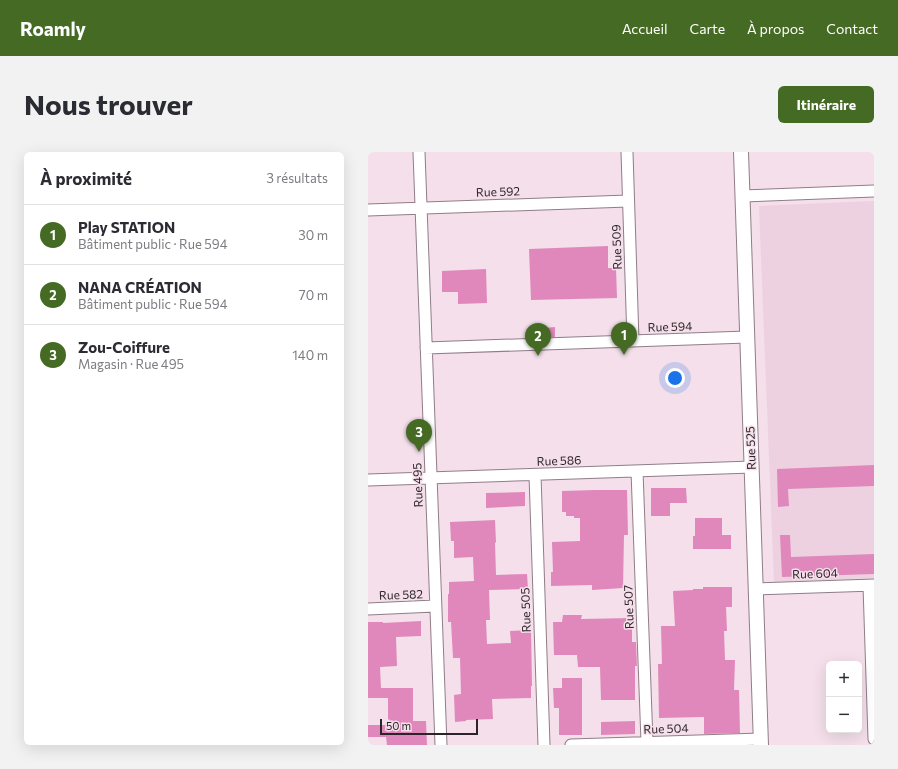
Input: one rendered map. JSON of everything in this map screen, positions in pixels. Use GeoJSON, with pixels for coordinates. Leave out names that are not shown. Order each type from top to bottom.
{"type":"FeatureCollection","features":[{"type":"Feature","properties":{"kind":"street","name":"Rue 495"},"geometry":{"type":"LineString","coordinates":[[419,152],[441,745]]}},
{"type":"Feature","properties":{"kind":"street","name":"Rue 509"},"geometry":{"type":"LineString","coordinates":[[627,152],[633,341]]}},
{"type":"Feature","properties":{"kind":"street","name":"Rue 525"},"geometry":{"type":"LineString","coordinates":[[741,152],[761,742]]}},
{"type":"Feature","properties":{"kind":"street"},"geometry":{"type":"LineString","coordinates":[[742,196],[874,191]]}},
{"type":"Feature","properties":{"kind":"street","name":"Rue 592"},"geometry":{"type":"LineString","coordinates":[[368,210],[628,201]]}},
{"type":"Feature","properties":{"kind":"street","name":"Rue 594"},"geometry":{"type":"LineString","coordinates":[[426,348],[747,337]]}},
{"type":"Feature","properties":{"kind":"street","name":"Rue 586"},"geometry":{"type":"LineString","coordinates":[[368,480],[752,467]]}},
{"type":"Feature","properties":{"kind":"street","name":"Rue 507"},"geometry":{"type":"LineString","coordinates":[[638,471],[647,742]]}},
{"type":"Feature","properties":{"kind":"street","name":"Rue 505"},"geometry":{"type":"LineString","coordinates":[[535,475],[544,745]]}},
{"type":"Feature","properties":{"kind":"street"},"geometry":{"type":"LineString","coordinates":[[871,586],[874,739]]}},
{"type":"Feature","properties":{"kind":"street","name":"Rue 604"},"geometry":{"type":"LineString","coordinates":[[756,589],[871,586]]}},
{"type":"Feature","properties":{"kind":"street","name":"Rue 582"},"geometry":{"type":"LineString","coordinates":[[368,609],[436,606]]}},
{"type":"Feature","properties":{"kind":"street","name":"Rue 504"},"geometry":{"type":"LineString","coordinates":[[571,745],[647,742],[761,742]]}},
{"type":"Feature","properties":{"kind":"shaded area"},"geometry":{"type":"Polygon","coordinates":[[[874,201],[874,578],[774,582],[759,206],[874,201]]]}},
{"type":"Feature","properties":{"kind":"building"},"geometry":{"type":"Polygon","coordinates":[[[608,246],[608,268],[616,268],[617,298],[531,300],[529,249],[608,246]]]}},
{"type":"Feature","properties":{"kind":"building"},"geometry":{"type":"Polygon","coordinates":[[[486,269],[487,303],[458,304],[458,292],[442,292],[442,271],[486,269]]]}},
{"type":"Feature","properties":{"kind":"building"},"geometry":{"type":"Polygon","coordinates":[[[555,327],[555,337],[544,337],[544,328],[555,327]]]}},
{"type":"Feature","properties":{"kind":"building"},"geometry":{"type":"Polygon","coordinates":[[[874,465],[874,486],[788,489],[789,506],[778,507],[777,469],[874,465]]]}},
{"type":"Feature","properties":{"kind":"building"},"geometry":{"type":"Polygon","coordinates":[[[651,488],[686,488],[687,503],[670,503],[670,516],[651,516],[651,488]]]}},
{"type":"Feature","properties":{"kind":"building"},"geometry":{"type":"Polygon","coordinates":[[[627,490],[628,535],[624,535],[623,588],[592,590],[592,585],[551,586],[551,572],[553,572],[552,542],[580,541],[580,518],[566,516],[566,512],[562,512],[562,491],[627,490]]]}},
{"type":"Feature","properties":{"kind":"building"},"geometry":{"type":"Polygon","coordinates":[[[525,492],[525,506],[486,508],[486,493],[525,492]]]}},
{"type":"Feature","properties":{"kind":"building"},"geometry":{"type":"Polygon","coordinates":[[[695,518],[722,518],[722,535],[731,535],[731,549],[693,549],[695,518]]]}},
{"type":"Feature","properties":{"kind":"building"},"geometry":{"type":"Polygon","coordinates":[[[495,520],[496,575],[527,574],[528,589],[489,590],[490,620],[486,620],[487,644],[511,643],[510,631],[531,630],[531,698],[492,699],[493,719],[455,722],[454,695],[461,694],[460,658],[453,658],[451,622],[448,622],[449,582],[474,581],[473,557],[454,558],[454,541],[451,541],[450,522],[495,520]]]}},
{"type":"Feature","properties":{"kind":"building"},"geometry":{"type":"Polygon","coordinates":[[[780,535],[790,535],[791,557],[874,554],[874,574],[782,577],[780,535]]]}},
{"type":"Feature","properties":{"kind":"building"},"geometry":{"type":"Polygon","coordinates":[[[703,587],[732,587],[732,607],[726,607],[727,631],[724,631],[725,660],[735,660],[734,690],[739,690],[740,733],[704,734],[704,717],[659,718],[658,664],[662,664],[661,626],[675,626],[673,591],[703,589],[703,587]]]}},
{"type":"Feature","properties":{"kind":"building"},"geometry":{"type":"Polygon","coordinates":[[[563,615],[582,615],[581,619],[632,618],[632,642],[636,642],[637,666],[635,666],[635,700],[601,700],[600,667],[578,667],[577,655],[554,655],[553,622],[562,622],[563,615]]]}},
{"type":"Feature","properties":{"kind":"building"},"geometry":{"type":"Polygon","coordinates":[[[421,621],[421,636],[396,637],[397,666],[380,667],[381,688],[413,688],[413,721],[426,721],[427,745],[387,745],[386,737],[368,737],[368,725],[388,725],[388,698],[368,698],[368,622],[383,623],[421,621]]]}},
{"type":"Feature","properties":{"kind":"building"},"geometry":{"type":"Polygon","coordinates":[[[562,678],[582,678],[582,735],[559,735],[559,708],[554,708],[553,688],[562,688],[562,678]]]}},
{"type":"Feature","properties":{"kind":"building"},"geometry":{"type":"Polygon","coordinates":[[[635,721],[635,734],[601,735],[601,722],[635,721]]]}},
{"type":"Feature","properties":{"kind":"place","name":"Play STATION"},"geometry":{"type":"Point","coordinates":[624,355]}},
{"type":"Feature","properties":{"kind":"place","name":"NANA CRÉATION"},"geometry":{"type":"Point","coordinates":[538,356]}},
{"type":"Feature","properties":{"kind":"place","name":"Zou-Coiffure"},"geometry":{"type":"Point","coordinates":[419,452]}}]}
